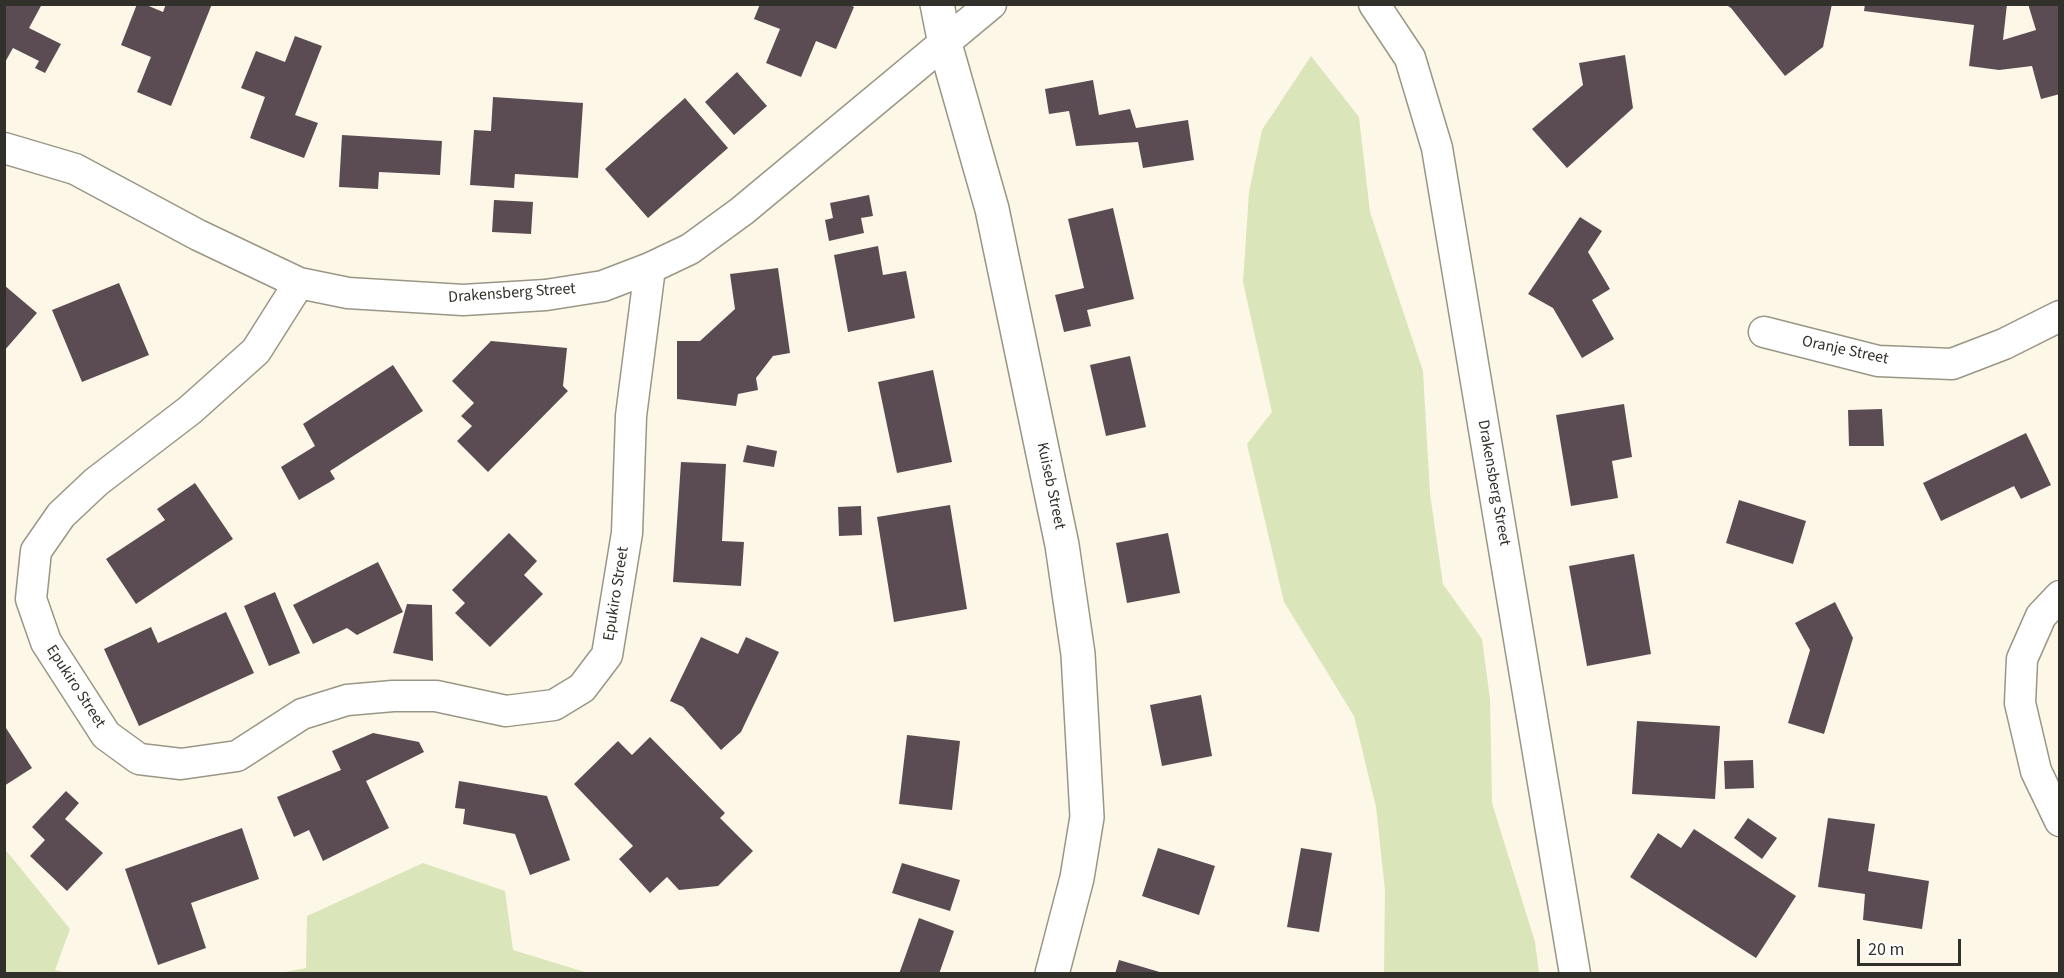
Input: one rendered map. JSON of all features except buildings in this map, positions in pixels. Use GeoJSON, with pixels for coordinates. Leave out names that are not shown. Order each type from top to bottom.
{"type":"FeatureCollection","features":[{"type":"Feature","properties":{"kind":"street","name":"Kuiseb Street"},"geometry":{"type":"LineString","coordinates":[[937,4],[945,44],[992,209],[1062,544],[1078,654],[1087,817],[1077,878],[1052,974]]}},
{"type":"Feature","properties":{"kind":"street","name":"Drakensberg Street"},"geometry":{"type":"LineString","coordinates":[[4,148],[75,169],[198,235],[299,283],[348,293],[463,300],[546,295],[603,286],[650,268],[690,249],[742,211],[992,4]]}},
{"type":"Feature","properties":{"kind":"street","name":"Drakensberg Street"},"geometry":{"type":"LineString","coordinates":[[1374,4],[1410,58],[1437,148],[1575,974]]}},
{"type":"Feature","properties":{"kind":"street","name":"Epukiro Street"},"geometry":{"type":"LineString","coordinates":[[299,283],[256,351],[190,410],[96,482],[61,515],[36,551],[31,599],[46,642],[106,735],[140,759],[180,764],[237,756],[302,714],[347,700],[393,696],[436,696],[506,711],[554,705],[582,688],[607,655],[627,533],[631,416],[650,268]]}},
{"type":"Feature","properties":{"kind":"street","name":"Oranje Street"},"geometry":{"type":"LineString","coordinates":[[1764,332],[1878,361],[1952,364],[2004,344],[2060,316]]}},
{"type":"Feature","properties":{"kind":"street"},"geometry":{"type":"LineString","coordinates":[[2060,596],[2041,616],[2022,659],[2020,703],[2036,771],[2060,820]]}},
{"type":"Feature","properties":{"kind":"green space"},"geometry":{"type":"Polygon","coordinates":[[[1311,56],[1359,117],[1370,212],[1423,371],[1430,494],[1443,584],[1482,639],[1490,699],[1492,803],[1535,942],[1539,973],[1384,973],[1385,890],[1376,807],[1354,716],[1284,602],[1247,444],[1272,412],[1243,282],[1249,192],[1262,130],[1311,56]]]}},
{"type":"Feature","properties":{"kind":"green space"},"geometry":{"type":"Polygon","coordinates":[[[4,848],[70,929],[55,970],[67,973],[5,973],[4,848]]]}},
{"type":"Feature","properties":{"kind":"green space"},"geometry":{"type":"Polygon","coordinates":[[[423,863],[505,891],[513,950],[588,973],[280,973],[306,968],[307,916],[423,863]]]}}]}
